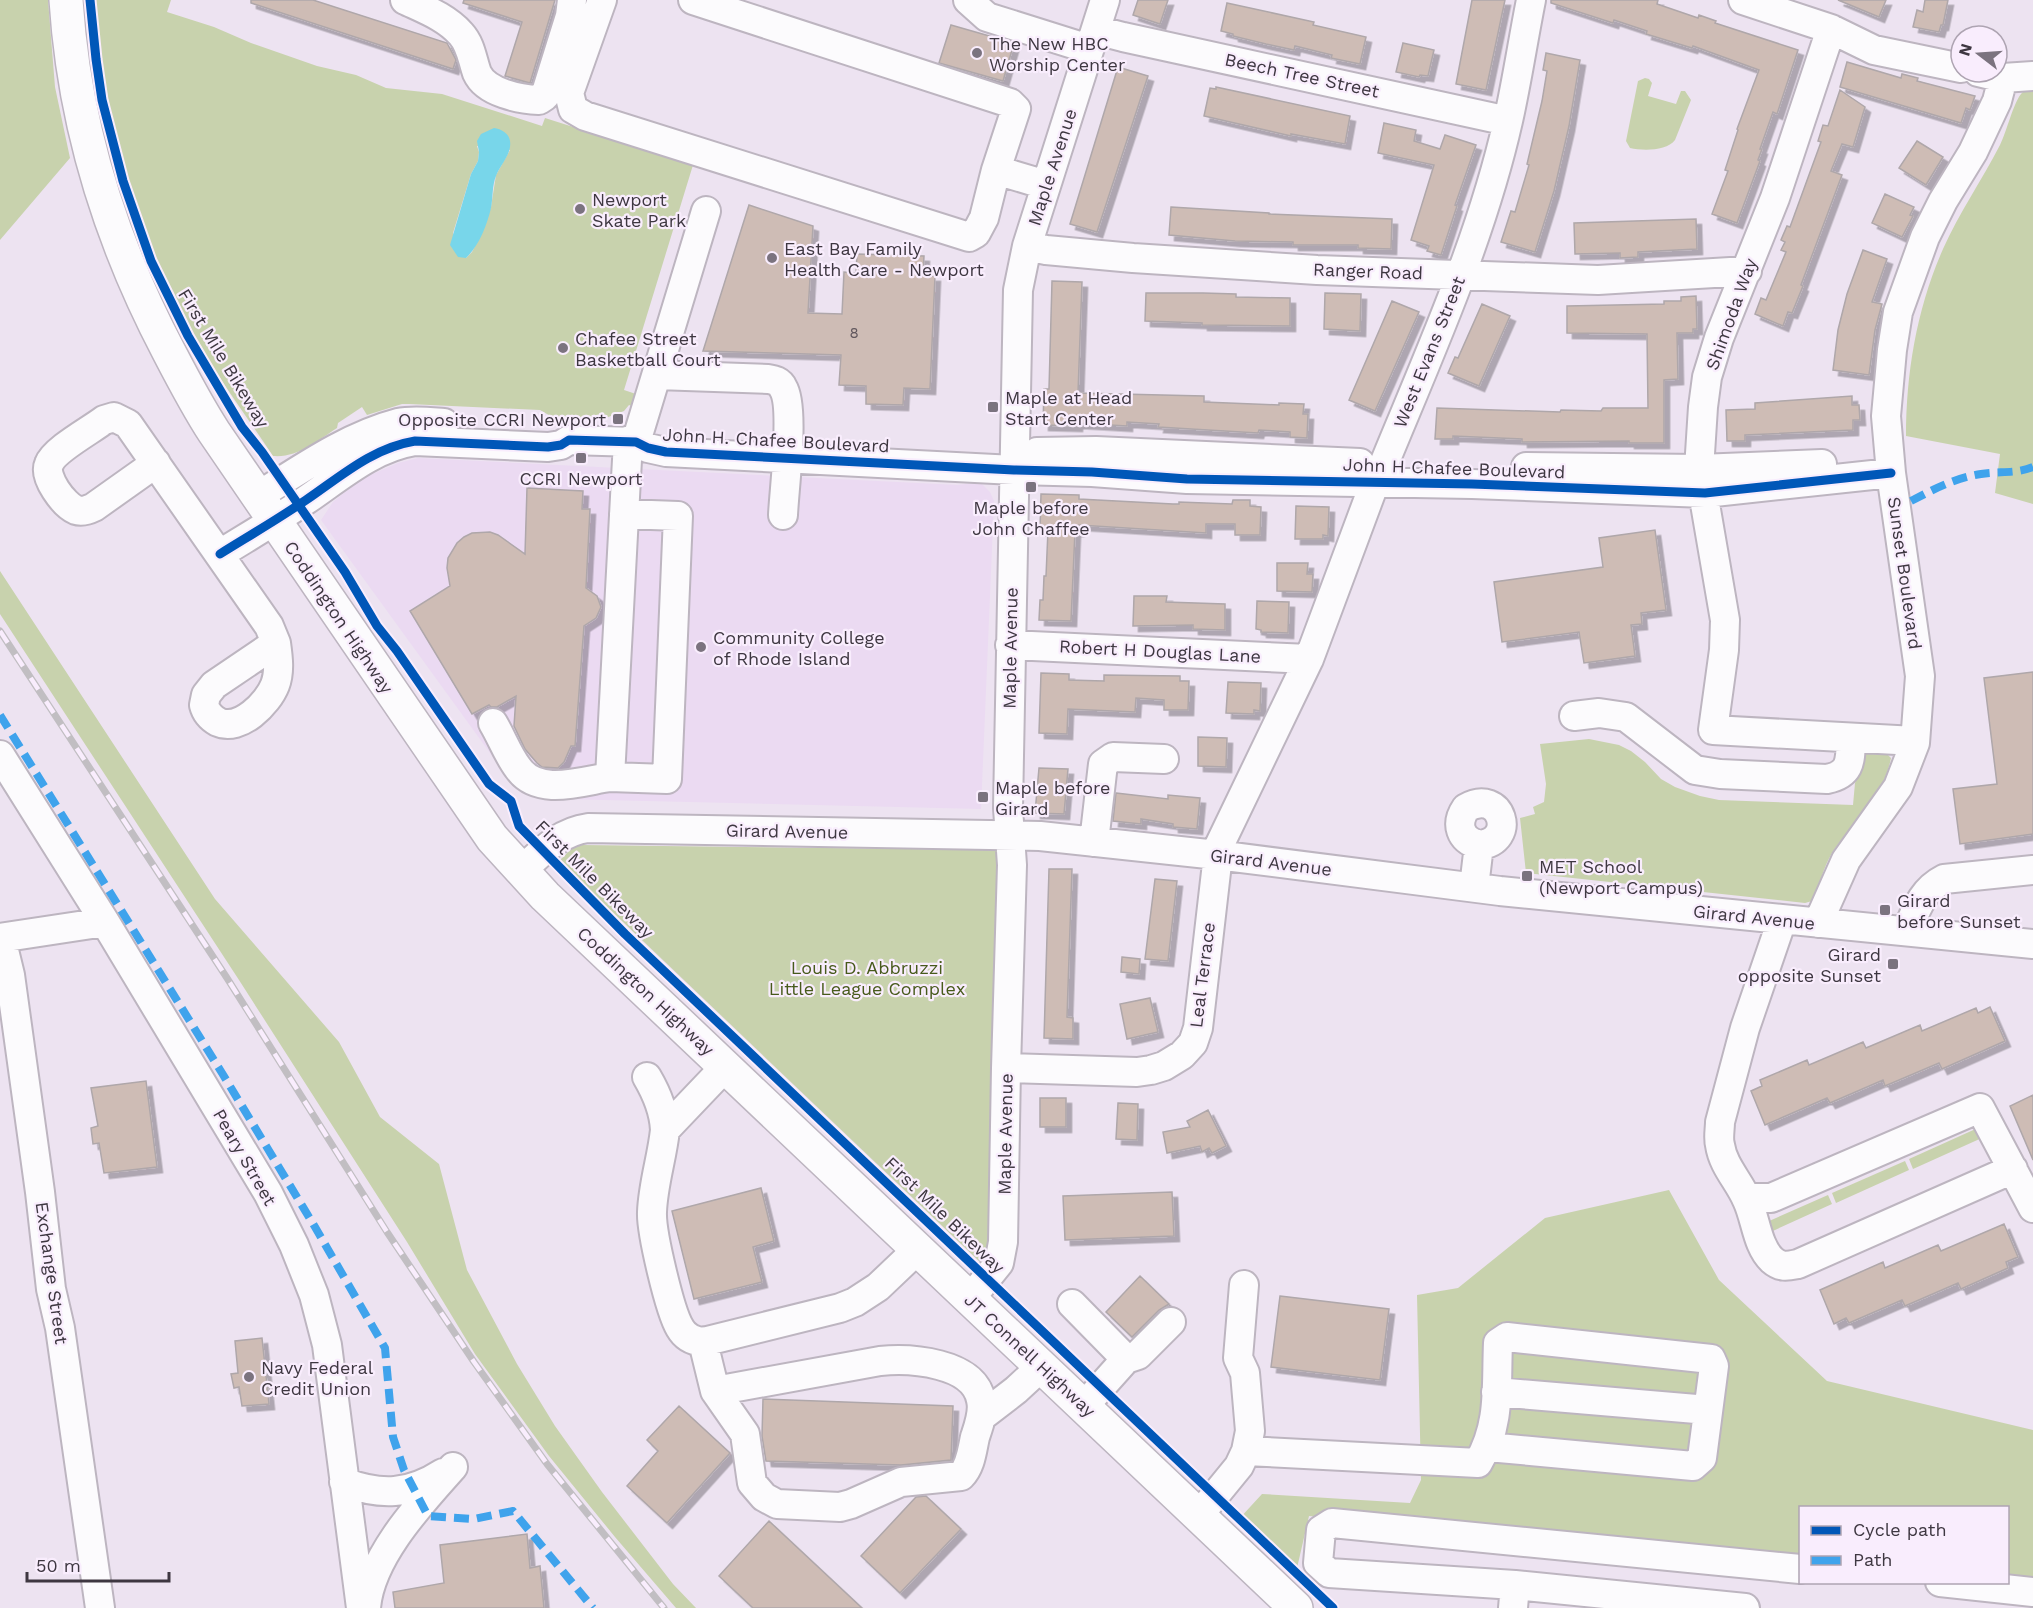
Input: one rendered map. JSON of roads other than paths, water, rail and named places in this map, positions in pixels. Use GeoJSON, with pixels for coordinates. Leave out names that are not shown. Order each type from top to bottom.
{"type":"FeatureCollection","features":[{"type":"Feature","properties":{"kind":"highway","name":"Coddington Highway"},"geometry":{"type":"LineString","coordinates":[[66,0],[72,60],[82,118],[99,186],[120,248],[146,307],[192,395],[265,508],[492,838],[521,871],[764,1102]]}},
{"type":"Feature","properties":{"kind":"highway","name":"JT Connell Highway"},"geometry":{"type":"LineString","coordinates":[[764,1102],[1296,1608]]}},
{"type":"Feature","properties":{"kind":"street"},"geometry":{"type":"LineString","coordinates":[[405,0],[439,17],[461,34],[484,83],[508,94],[539,100],[545,96],[570,16],[572,0]]}},
{"type":"Feature","properties":{"kind":"street"},"geometry":{"type":"LineString","coordinates":[[602,0],[569,93],[573,109],[585,116],[969,237],[976,233],[984,218],[996,170],[1016,109],[1010,103],[693,0]]}},
{"type":"Feature","properties":{"kind":"street","name":"Beech Tree Street"},"geometry":{"type":"LineString","coordinates":[[968,0],[987,17],[1508,121]]}},
{"type":"Feature","properties":{"kind":"street","name":"Maple Avenue"},"geometry":{"type":"LineString","coordinates":[[970,1299],[996,1267],[1003,1248],[1012,865],[1008,808],[1010,645],[1017,305],[1020,275],[1027,246],[1105,0]]}},
{"type":"Feature","properties":{"kind":"street","name":"West Evans Street"},"geometry":{"type":"LineString","coordinates":[[1217,855],[1222,838],[1309,659],[1379,473],[1461,274],[1489,190],[1508,121],[1531,0]]}},
{"type":"Feature","properties":{"kind":"street"},"geometry":{"type":"LineString","coordinates":[[1743,0],[1831,28],[1874,51],[1949,67]]}},
{"type":"Feature","properties":{"kind":"street","name":"Shimoda Way"},"geometry":{"type":"LineString","coordinates":[[1695,770],[1713,730],[1724,650],[1725,620],[1702,481],[1703,407],[1707,377],[1719,338],[1775,198],[1831,28]]}},
{"type":"Feature","properties":{"kind":"street"},"geometry":{"type":"LineString","coordinates":[[2009,75],[2033,76]]}},
{"type":"Feature","properties":{"kind":"street","name":"Sunset Boulevard"},"geometry":{"type":"LineString","coordinates":[[1818,923],[1846,860],[1898,788],[1915,741],[1920,676],[1890,467],[1886,416],[1892,350],[1898,312],[1925,237],[1943,201],[1974,152],[1997,101],[1993,84]]}},
{"type":"Feature","properties":{"kind":"street"},"geometry":{"type":"LineString","coordinates":[[996,170],[1046,185]]}},
{"type":"Feature","properties":{"kind":"street"},"geometry":{"type":"LineString","coordinates":[[610,777],[624,514],[632,442],[657,375],[706,211]]}},
{"type":"Feature","properties":{"kind":"street","name":"Ranger Road"},"geometry":{"type":"LineString","coordinates":[[1027,246],[1046,250],[1133,258],[1317,270],[1598,280],[1747,271]]}},
{"type":"Feature","properties":{"kind":"street"},"geometry":{"type":"LineString","coordinates":[[657,375],[768,379],[778,382],[785,389],[788,403],[783,515]]}},
{"type":"Feature","properties":{"kind":"street","name":"John H. Chafee Boulevard"},"geometry":{"type":"LineString","coordinates":[[220,554],[265,508],[309,498],[353,466],[399,444],[424,441],[548,447],[561,445],[569,440],[632,442],[660,433],[787,449],[1015,460]]}},
{"type":"Feature","properties":{"kind":"street","name":"John H Chafee Boulevard"},"geometry":{"type":"LineString","coordinates":[[1015,460],[1092,472],[1187,479],[1379,473],[1702,481],[1890,467]]}},
{"type":"Feature","properties":{"kind":"street"},"geometry":{"type":"LineString","coordinates":[[156,463],[269,626],[276,643]]}},
{"type":"Feature","properties":{"kind":"street"},"geometry":{"type":"LineString","coordinates":[[493,723],[517,768],[534,782],[555,784],[610,777],[667,779],[678,516],[624,514]]}},
{"type":"Feature","properties":{"kind":"street","name":"Robert H Douglas Lane"},"geometry":{"type":"LineString","coordinates":[[1010,645],[1309,659]]}},
{"type":"Feature","properties":{"kind":"street"},"geometry":{"type":"LineString","coordinates":[[1574,716],[1599,713],[1626,717],[1695,770],[1720,774],[1827,779],[1838,777],[1846,771],[1850,761],[1851,738]]}},
{"type":"Feature","properties":{"kind":"street"},"geometry":{"type":"LineString","coordinates":[[1713,730],[1915,741]]}},
{"type":"Feature","properties":{"kind":"street","name":"Peary Street"},"geometry":{"type":"LineString","coordinates":[[0,755],[105,922],[268,1193],[294,1245],[314,1295],[327,1345],[361,1608]]}},
{"type":"Feature","properties":{"kind":"street"},"geometry":{"type":"LineString","coordinates":[[1094,842],[1103,764],[1113,757],[1164,759]]}},
{"type":"Feature","properties":{"kind":"street","name":"Girard Avenue"},"geometry":{"type":"LineString","coordinates":[[521,871],[561,837],[588,828],[1010,835],[1217,855],[1474,887],[1782,920],[2033,944]]}},
{"type":"Feature","properties":{"kind":"street"},"geometry":{"type":"LineString","coordinates":[[1474,887],[1479,845]]}},
{"type":"Feature","properties":{"kind":"street","name":"Leal Terrace"},"geometry":{"type":"LineString","coordinates":[[1006,1068],[1137,1072],[1164,1066],[1182,1055],[1192,1043],[1198,1028],[1217,855]]}},
{"type":"Feature","properties":{"kind":"street"},"geometry":{"type":"LineString","coordinates":[[1907,931],[1919,901],[1936,883],[1944,879],[2033,870]]}},
{"type":"Feature","properties":{"kind":"street"},"geometry":{"type":"LineString","coordinates":[[1782,920],[1745,1028],[1720,1122],[1720,1146],[1732,1177],[1747,1198],[1765,1251],[1774,1262],[1783,1267],[1798,1264],[2013,1169]]}},
{"type":"Feature","properties":{"kind":"street"},"geometry":{"type":"LineString","coordinates":[[0,938],[105,922]]}},
{"type":"Feature","properties":{"kind":"street","name":"Exchange Street"},"geometry":{"type":"LineString","coordinates":[[0,938],[10,975],[39,1181],[51,1289],[60,1328],[100,1608]]}},
{"type":"Feature","properties":{"kind":"street"},"geometry":{"type":"LineString","coordinates":[[665,1130],[726,1066]]}},
{"type":"Feature","properties":{"kind":"street"},"geometry":{"type":"LineString","coordinates":[[647,1077],[659,1102],[665,1130],[653,1199],[654,1233],[677,1322],[689,1337],[703,1342],[840,1308],[855,1302],[878,1287],[918,1249]]}},
{"type":"Feature","properties":{"kind":"street"},"geometry":{"type":"LineString","coordinates":[[1747,1198],[1771,1198],[1980,1108],[2031,1201]]}},
{"type":"Feature","properties":{"kind":"street"},"geometry":{"type":"LineString","coordinates":[[1199,1515],[1239,1466],[1246,1451],[1250,1431],[1245,1373],[1238,1358],[1244,1285]]}},
{"type":"Feature","properties":{"kind":"street"},"geometry":{"type":"LineString","coordinates":[[1072,1304],[1126,1359]]}},
{"type":"Feature","properties":{"kind":"street"},"geometry":{"type":"LineString","coordinates":[[1084,1406],[1126,1359],[1138,1356],[1171,1322]]}},
{"type":"Feature","properties":{"kind":"street"},"geometry":{"type":"LineString","coordinates":[[1246,1451],[1478,1463],[1488,1447],[1495,1420],[1498,1343],[1507,1337],[1711,1359],[1714,1366],[1702,1458],[1693,1466],[1488,1447]]}},
{"type":"Feature","properties":{"kind":"street"},"geometry":{"type":"LineString","coordinates":[[703,1342],[715,1391],[745,1434],[752,1483],[764,1497],[777,1504],[840,1507],[901,1482],[961,1476],[968,1466],[981,1417],[981,1399],[974,1385],[948,1368],[919,1361],[880,1361],[715,1391]]}},
{"type":"Feature","properties":{"kind":"street"},"geometry":{"type":"LineString","coordinates":[[981,1417],[1042,1366]]}},
{"type":"Feature","properties":{"kind":"street"},"geometry":{"type":"LineString","coordinates":[[1496,1392],[1708,1410]]}},
{"type":"Feature","properties":{"kind":"street"},"geometry":{"type":"LineString","coordinates":[[344,1482],[376,1492],[391,1492],[422,1484],[453,1467],[419,1507],[387,1552],[373,1579],[366,1608]]}},
{"type":"Feature","properties":{"kind":"street"},"geometry":{"type":"LineString","coordinates":[[1744,1608],[1514,1597],[1329,1573],[1318,1563],[1321,1530],[1332,1523],[1799,1569]]}},
{"type":"Feature","properties":{"kind":"street"},"geometry":{"type":"LineString","coordinates":[[1954,1592],[2033,1592]]}},
{"type":"Feature","properties":{"kind":"water"},"geometry":{"type":"Polygon","coordinates":[[[494,128],[502,130],[508,136],[509,150],[495,180],[491,208],[482,235],[466,258],[458,257],[450,245],[471,174],[478,161],[477,141],[481,134],[494,128]]]}},
{"type":"Feature","properties":{"kind":"railway"},"geometry":{"type":"LineString","coordinates":[[0,631],[227,978],[387,1232],[474,1362],[547,1464],[664,1608]]}},
{"type":"Feature","properties":{"kind":"place","name":"The New HBC Worship Center"},"geometry":{"type":"Point","coordinates":[977,53]}},
{"type":"Feature","properties":{"kind":"place","name":"Newport Skate Park"},"geometry":{"type":"Point","coordinates":[580,209]}},
{"type":"Feature","properties":{"kind":"place","name":"East Bay Family Health Care - Newport"},"geometry":{"type":"Point","coordinates":[772,258]}},
{"type":"Feature","properties":{"kind":"place","name":"Chafee Street Basketball Court"},"geometry":{"type":"Point","coordinates":[563,348]}},
{"type":"Feature","properties":{"kind":"place","name":"Maple at Head Start Center"},"geometry":{"type":"Point","coordinates":[993,407]}},
{"type":"Feature","properties":{"kind":"place","name":"Opposite CCRI Newport"},"geometry":{"type":"Point","coordinates":[618,419]}},
{"type":"Feature","properties":{"kind":"place","name":"CCRI Newport"},"geometry":{"type":"Point","coordinates":[581,458]}},
{"type":"Feature","properties":{"kind":"place","name":"Maple before John Chaffee"},"geometry":{"type":"Point","coordinates":[1031,487]}},
{"type":"Feature","properties":{"kind":"place","name":"Community College of Rhode Island"},"geometry":{"type":"Point","coordinates":[701,647]}},
{"type":"Feature","properties":{"kind":"place","name":"Maple before Girard"},"geometry":{"type":"Point","coordinates":[983,797]}},
{"type":"Feature","properties":{"kind":"place","name":"MET School (Newport Campus)"},"geometry":{"type":"Point","coordinates":[1527,876]}},
{"type":"Feature","properties":{"kind":"place","name":"Girard before Sunset"},"geometry":{"type":"Point","coordinates":[1885,910]}},
{"type":"Feature","properties":{"kind":"place","name":"Girard opposite Sunset"},"geometry":{"type":"Point","coordinates":[1893,964]}},
{"type":"Feature","properties":{"kind":"place","name":"Navy Federal Credit Union"},"geometry":{"type":"Point","coordinates":[249,1377]}},
{"type":"Feature","properties":{"kind":"park label","name":"Louis D. Abbruzzi Little League Complex"},"geometry":{"type":"Point","coordinates":[867,977]}}]}
